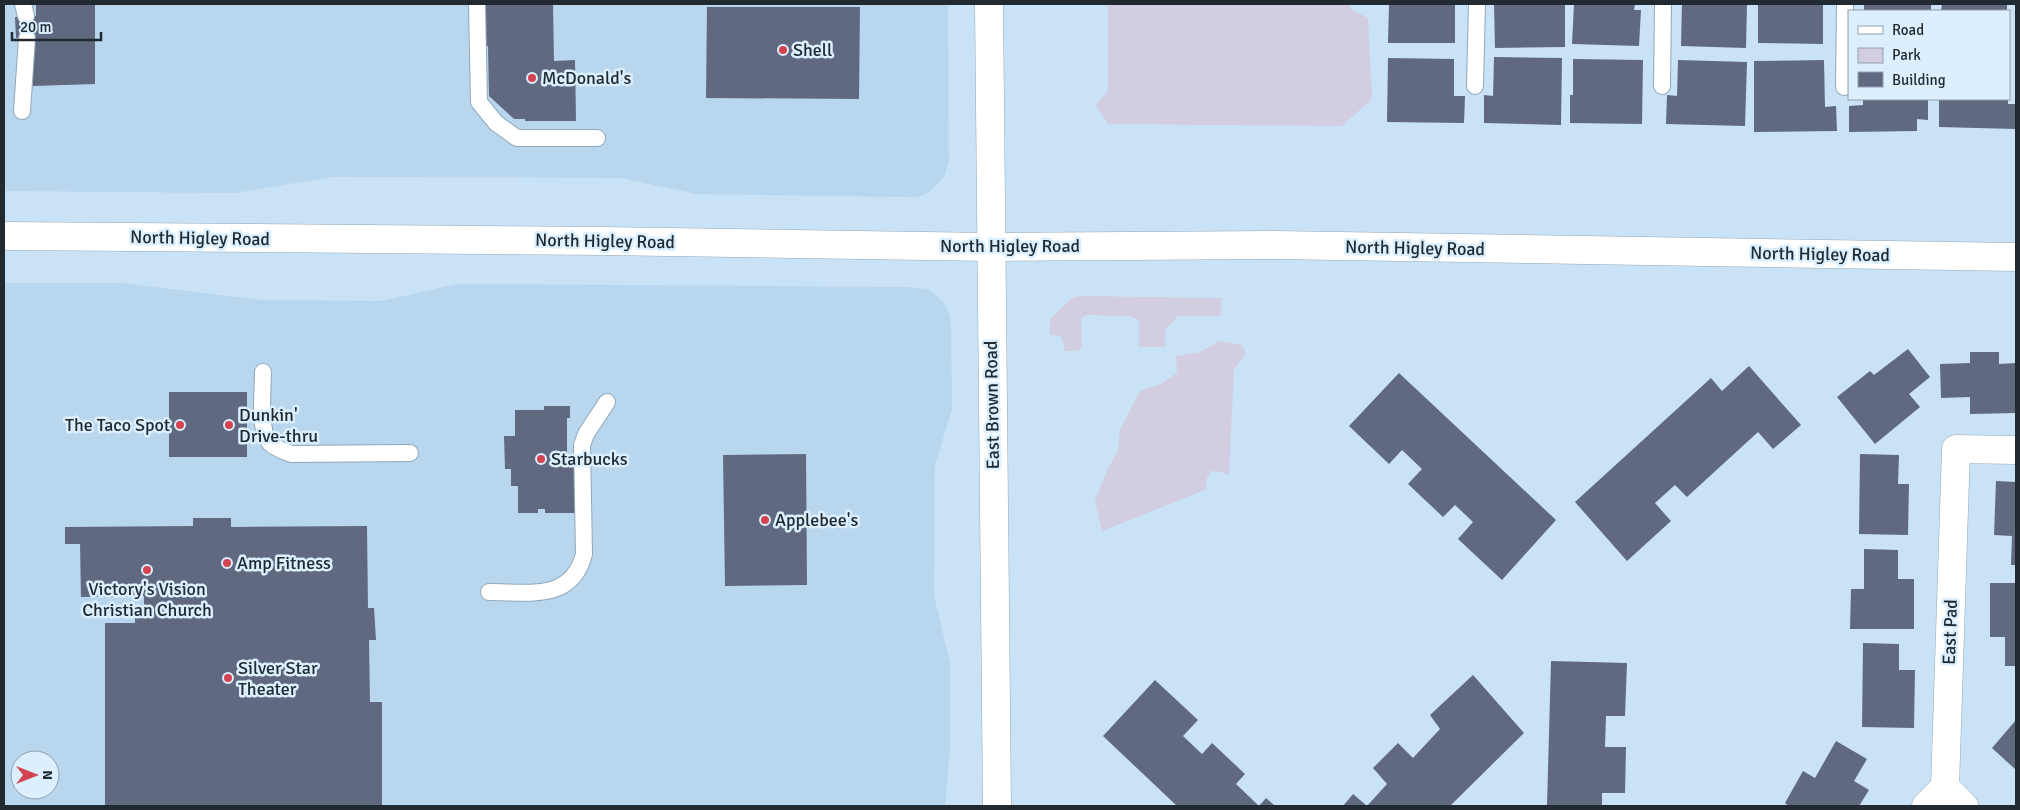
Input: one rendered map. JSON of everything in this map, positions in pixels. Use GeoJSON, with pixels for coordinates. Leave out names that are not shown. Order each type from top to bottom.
{"type":"FeatureCollection","features":[{"type":"Feature","properties":{"kind":"main road","name":"East Brown Road"},"geometry":{"type":"LineString","coordinates":[[989,4],[997,806]]}},
{"type":"Feature","properties":{"kind":"main road","name":"North Higley Road"},"geometry":{"type":"LineString","coordinates":[[4,236],[604,241],[990,247],[1277,244],[2016,257]]}},
{"type":"Feature","properties":{"kind":"main road","name":"East Pad"},"geometry":{"type":"LineString","coordinates":[[1954,797],[1956,449],[2016,450]]}},
{"type":"Feature","properties":{"kind":"main road"},"geometry":{"type":"LineString","coordinates":[[1926,806],[1954,797]]}},
{"type":"Feature","properties":{"kind":"lane"},"geometry":{"type":"LineString","coordinates":[[477,4],[479,102],[496,123],[516,138],[597,138]]}},
{"type":"Feature","properties":{"kind":"lane"},"geometry":{"type":"LineString","coordinates":[[1475,86],[1477,4]]}},
{"type":"Feature","properties":{"kind":"lane"},"geometry":{"type":"LineString","coordinates":[[1662,86],[1663,4]]}},
{"type":"Feature","properties":{"kind":"lane"},"geometry":{"type":"LineString","coordinates":[[1844,87],[1845,4]]}},
{"type":"Feature","properties":{"kind":"lane"},"geometry":{"type":"LineString","coordinates":[[22,111],[27,38]]}},
{"type":"Feature","properties":{"kind":"lane"},"geometry":{"type":"LineString","coordinates":[[263,372],[263,428],[271,444],[280,450],[291,454],[410,453]]}},
{"type":"Feature","properties":{"kind":"lane"},"geometry":{"type":"LineString","coordinates":[[489,592],[547,592],[560,588],[574,578],[581,566],[584,554],[582,445],[586,434],[607,402]]}},
{"type":"Feature","properties":{"kind":"shaded area"},"geometry":{"type":"Polygon","coordinates":[[[4,4],[948,4],[949,159],[945,175],[938,184],[925,195],[914,197],[696,194],[621,178],[332,177],[235,193],[4,191],[4,4]]]}},
{"type":"Feature","properties":{"kind":"shaded area"},"geometry":{"type":"Polygon","coordinates":[[[4,283],[120,283],[262,300],[381,301],[457,284],[911,287],[930,290],[943,302],[950,315],[951,326],[952,409],[935,465],[934,595],[950,663],[950,747],[945,806],[4,806],[4,283]]]}},
{"type":"Feature","properties":{"kind":"green space"},"geometry":{"type":"Polygon","coordinates":[[[1108,4],[1349,4],[1352,10],[1368,18],[1372,99],[1342,126],[1108,124],[1096,105],[1108,91],[1108,4]]]}},
{"type":"Feature","properties":{"kind":"green space"},"geometry":{"type":"Polygon","coordinates":[[[1080,296],[1222,298],[1220,316],[1178,316],[1165,330],[1165,347],[1139,347],[1139,320],[1130,316],[1087,315],[1081,318],[1082,347],[1078,351],[1065,351],[1061,336],[1050,335],[1050,319],[1072,298],[1080,296]]]}},
{"type":"Feature","properties":{"kind":"green space"},"geometry":{"type":"Polygon","coordinates":[[[1220,341],[1242,345],[1246,354],[1234,369],[1229,475],[1211,471],[1207,478],[1205,490],[1102,531],[1095,500],[1118,450],[1120,430],[1140,391],[1161,384],[1177,373],[1176,356],[1200,352],[1220,341]]]}},
{"type":"Feature","properties":{"kind":"building"},"geometry":{"type":"Polygon","coordinates":[[[36,4],[95,4],[95,84],[33,86],[31,38],[16,38],[15,17],[36,16],[36,4]]]}},
{"type":"Feature","properties":{"kind":"building","name":"McDonald's"},"geometry":{"type":"Polygon","coordinates":[[[478,4],[553,4],[554,61],[575,60],[576,121],[525,121],[525,119],[514,119],[489,96],[488,46],[479,46],[478,4]]]}},
{"type":"Feature","properties":{"kind":"building"},"geometry":{"type":"Polygon","coordinates":[[[1389,4],[1455,4],[1455,43],[1388,43],[1389,4]]]}},
{"type":"Feature","properties":{"kind":"building"},"geometry":{"type":"Polygon","coordinates":[[[1494,4],[1565,4],[1565,47],[1495,48],[1494,4]]]}},
{"type":"Feature","properties":{"kind":"building"},"geometry":{"type":"Polygon","coordinates":[[[1574,4],[1635,4],[1634,10],[1641,10],[1639,46],[1572,44],[1574,4]]]}},
{"type":"Feature","properties":{"kind":"building"},"geometry":{"type":"Polygon","coordinates":[[[1682,4],[1747,4],[1746,48],[1681,46],[1682,4]]]}},
{"type":"Feature","properties":{"kind":"building"},"geometry":{"type":"Polygon","coordinates":[[[1758,4],[1823,4],[1823,44],[1758,43],[1758,4]]]}},
{"type":"Feature","properties":{"kind":"building"},"geometry":{"type":"Polygon","coordinates":[[[1864,4],[1931,4],[1931,10],[1864,10],[1864,4]]]}},
{"type":"Feature","properties":{"kind":"building"},"geometry":{"type":"Polygon","coordinates":[[[1942,4],[2007,4],[2007,10],[1941,10],[1942,4]]]}},
{"type":"Feature","properties":{"kind":"building","name":"Shell"},"geometry":{"type":"Polygon","coordinates":[[[707,7],[860,7],[859,99],[706,98],[707,7]]]}},
{"type":"Feature","properties":{"kind":"building"},"geometry":{"type":"Polygon","coordinates":[[[1494,57],[1562,58],[1561,125],[1484,123],[1484,95],[1493,96],[1494,57]]]}},
{"type":"Feature","properties":{"kind":"building"},"geometry":{"type":"Polygon","coordinates":[[[1388,58],[1454,59],[1454,96],[1465,96],[1464,123],[1387,122],[1388,58]]]}},
{"type":"Feature","properties":{"kind":"building"},"geometry":{"type":"Polygon","coordinates":[[[1573,59],[1643,60],[1642,124],[1570,123],[1570,95],[1573,95],[1573,59]]]}},
{"type":"Feature","properties":{"kind":"building"},"geometry":{"type":"Polygon","coordinates":[[[1678,60],[1747,62],[1745,126],[1666,124],[1667,95],[1677,96],[1678,60]]]}},
{"type":"Feature","properties":{"kind":"building"},"geometry":{"type":"Polygon","coordinates":[[[1824,60],[1825,107],[1836,106],[1837,131],[1754,132],[1754,61],[1824,60]]]}},
{"type":"Feature","properties":{"kind":"building"},"geometry":{"type":"Polygon","coordinates":[[[1863,100],[1928,100],[1928,120],[1917,119],[1917,131],[1849,132],[1849,106],[1863,105],[1863,100]]]}},
{"type":"Feature","properties":{"kind":"building"},"geometry":{"type":"Polygon","coordinates":[[[1939,100],[2008,100],[2008,104],[2016,104],[2016,129],[1939,127],[1939,100]]]}},
{"type":"Feature","properties":{"kind":"building"},"geometry":{"type":"Polygon","coordinates":[[[1908,349],[1930,377],[1909,394],[1920,407],[1875,444],[1837,397],[1870,371],[1874,375],[1908,349]]]}},
{"type":"Feature","properties":{"kind":"building"},"geometry":{"type":"Polygon","coordinates":[[[1970,352],[1999,352],[1999,364],[2016,363],[2016,413],[1970,414],[1970,397],[1941,398],[1940,364],[1970,363],[1970,352]]]}},
{"type":"Feature","properties":{"kind":"building"},"geometry":{"type":"Polygon","coordinates":[[[1749,366],[1801,425],[1773,449],[1758,432],[1687,497],[1675,485],[1655,503],[1671,521],[1627,561],[1575,502],[1711,378],[1722,391],[1749,366]]]}},
{"type":"Feature","properties":{"kind":"building"},"geometry":{"type":"Polygon","coordinates":[[[1399,373],[1556,520],[1502,580],[1458,539],[1473,522],[1455,505],[1443,517],[1408,484],[1422,469],[1402,450],[1389,464],[1349,426],[1399,373]]]}},
{"type":"Feature","properties":{"kind":"building"},"geometry":{"type":"Polygon","coordinates":[[[169,392],[247,392],[247,457],[169,457],[169,392]]]}},
{"type":"Feature","properties":{"kind":"building"},"geometry":{"type":"Polygon","coordinates":[[[544,406],[570,406],[570,418],[567,418],[567,460],[575,460],[578,474],[574,475],[574,499],[577,499],[577,513],[545,513],[545,509],[538,509],[538,513],[518,513],[518,486],[511,486],[511,469],[505,469],[504,436],[515,436],[515,410],[544,410],[544,406]]]}},
{"type":"Feature","properties":{"kind":"building","name":"Applebee's"},"geometry":{"type":"Polygon","coordinates":[[[806,454],[807,585],[725,586],[723,455],[806,454]]]}},
{"type":"Feature","properties":{"kind":"building"},"geometry":{"type":"Polygon","coordinates":[[[1860,454],[1899,455],[1898,484],[1909,484],[1908,535],[1859,534],[1860,454]]]}},
{"type":"Feature","properties":{"kind":"building"},"geometry":{"type":"Polygon","coordinates":[[[1996,481],[2016,482],[2016,565],[2011,565],[2012,536],[1994,535],[1996,481]]]}},
{"type":"Feature","properties":{"kind":"building","name":"Silver Star Theater"},"geometry":{"type":"Polygon","coordinates":[[[193,518],[231,518],[231,527],[367,526],[368,608],[374,608],[376,640],[369,640],[370,702],[382,702],[382,806],[105,806],[105,623],[135,623],[135,618],[144,618],[144,596],[81,597],[80,544],[65,544],[65,527],[193,526],[193,518]]]}},
{"type":"Feature","properties":{"kind":"building"},"geometry":{"type":"Polygon","coordinates":[[[1864,549],[1898,550],[1898,579],[1914,579],[1914,629],[1850,629],[1851,589],[1864,589],[1864,549]]]}},
{"type":"Feature","properties":{"kind":"building"},"geometry":{"type":"Polygon","coordinates":[[[1990,583],[2016,583],[2016,666],[2005,666],[2005,637],[1990,637],[1990,583]]]}},
{"type":"Feature","properties":{"kind":"building"},"geometry":{"type":"Polygon","coordinates":[[[1863,643],[1899,644],[1899,670],[1915,670],[1914,728],[1862,727],[1863,643]]]}},
{"type":"Feature","properties":{"kind":"building"},"geometry":{"type":"Polygon","coordinates":[[[1551,661],[1627,663],[1625,716],[1606,716],[1605,747],[1626,747],[1625,793],[1602,793],[1602,806],[1547,806],[1551,661]]]}},
{"type":"Feature","properties":{"kind":"building"},"geometry":{"type":"Polygon","coordinates":[[[1473,675],[1524,733],[1450,806],[1367,806],[1387,784],[1373,768],[1398,743],[1413,758],[1440,729],[1430,715],[1473,675]]]}},
{"type":"Feature","properties":{"kind":"building"},"geometry":{"type":"Polygon","coordinates":[[[1155,680],[1198,720],[1183,736],[1202,754],[1212,743],[1245,774],[1236,784],[1259,806],[1177,806],[1103,736],[1155,680]]]}},
{"type":"Feature","properties":{"kind":"building"},"geometry":{"type":"Polygon","coordinates":[[[2016,720],[2016,770],[1992,748],[2016,720]]]}},
{"type":"Feature","properties":{"kind":"building"},"geometry":{"type":"Polygon","coordinates":[[[1836,741],[1867,759],[1854,781],[1869,790],[1859,806],[1789,806],[1785,803],[1803,771],[1815,778],[1836,741]]]}},
{"type":"Feature","properties":{"kind":"building"},"geometry":{"type":"Polygon","coordinates":[[[1353,794],[1367,806],[1343,806],[1353,794]]]}},
{"type":"Feature","properties":{"kind":"building"},"geometry":{"type":"Polygon","coordinates":[[[1266,798],[1275,806],[1259,806],[1266,798]]]}},
{"type":"Feature","properties":{"kind":"place","name":"Shell"},"geometry":{"type":"Point","coordinates":[783,50]}},
{"type":"Feature","properties":{"kind":"place","name":"McDonald's"},"geometry":{"type":"Point","coordinates":[532,78]}},
{"type":"Feature","properties":{"kind":"place","name":"The Taco Spot"},"geometry":{"type":"Point","coordinates":[180,425]}},
{"type":"Feature","properties":{"kind":"place","name":"Dunkin' Drive-thru"},"geometry":{"type":"Point","coordinates":[229,425]}},
{"type":"Feature","properties":{"kind":"place","name":"Starbucks"},"geometry":{"type":"Point","coordinates":[541,459]}},
{"type":"Feature","properties":{"kind":"place","name":"Applebee's"},"geometry":{"type":"Point","coordinates":[765,520]}},
{"type":"Feature","properties":{"kind":"place","name":"Amp Fitness"},"geometry":{"type":"Point","coordinates":[227,563]}},
{"type":"Feature","properties":{"kind":"place","name":"Victory's Vision Christian Church"},"geometry":{"type":"Point","coordinates":[147,570]}},
{"type":"Feature","properties":{"kind":"place","name":"Silver Star Theater"},"geometry":{"type":"Point","coordinates":[228,678]}}]}
